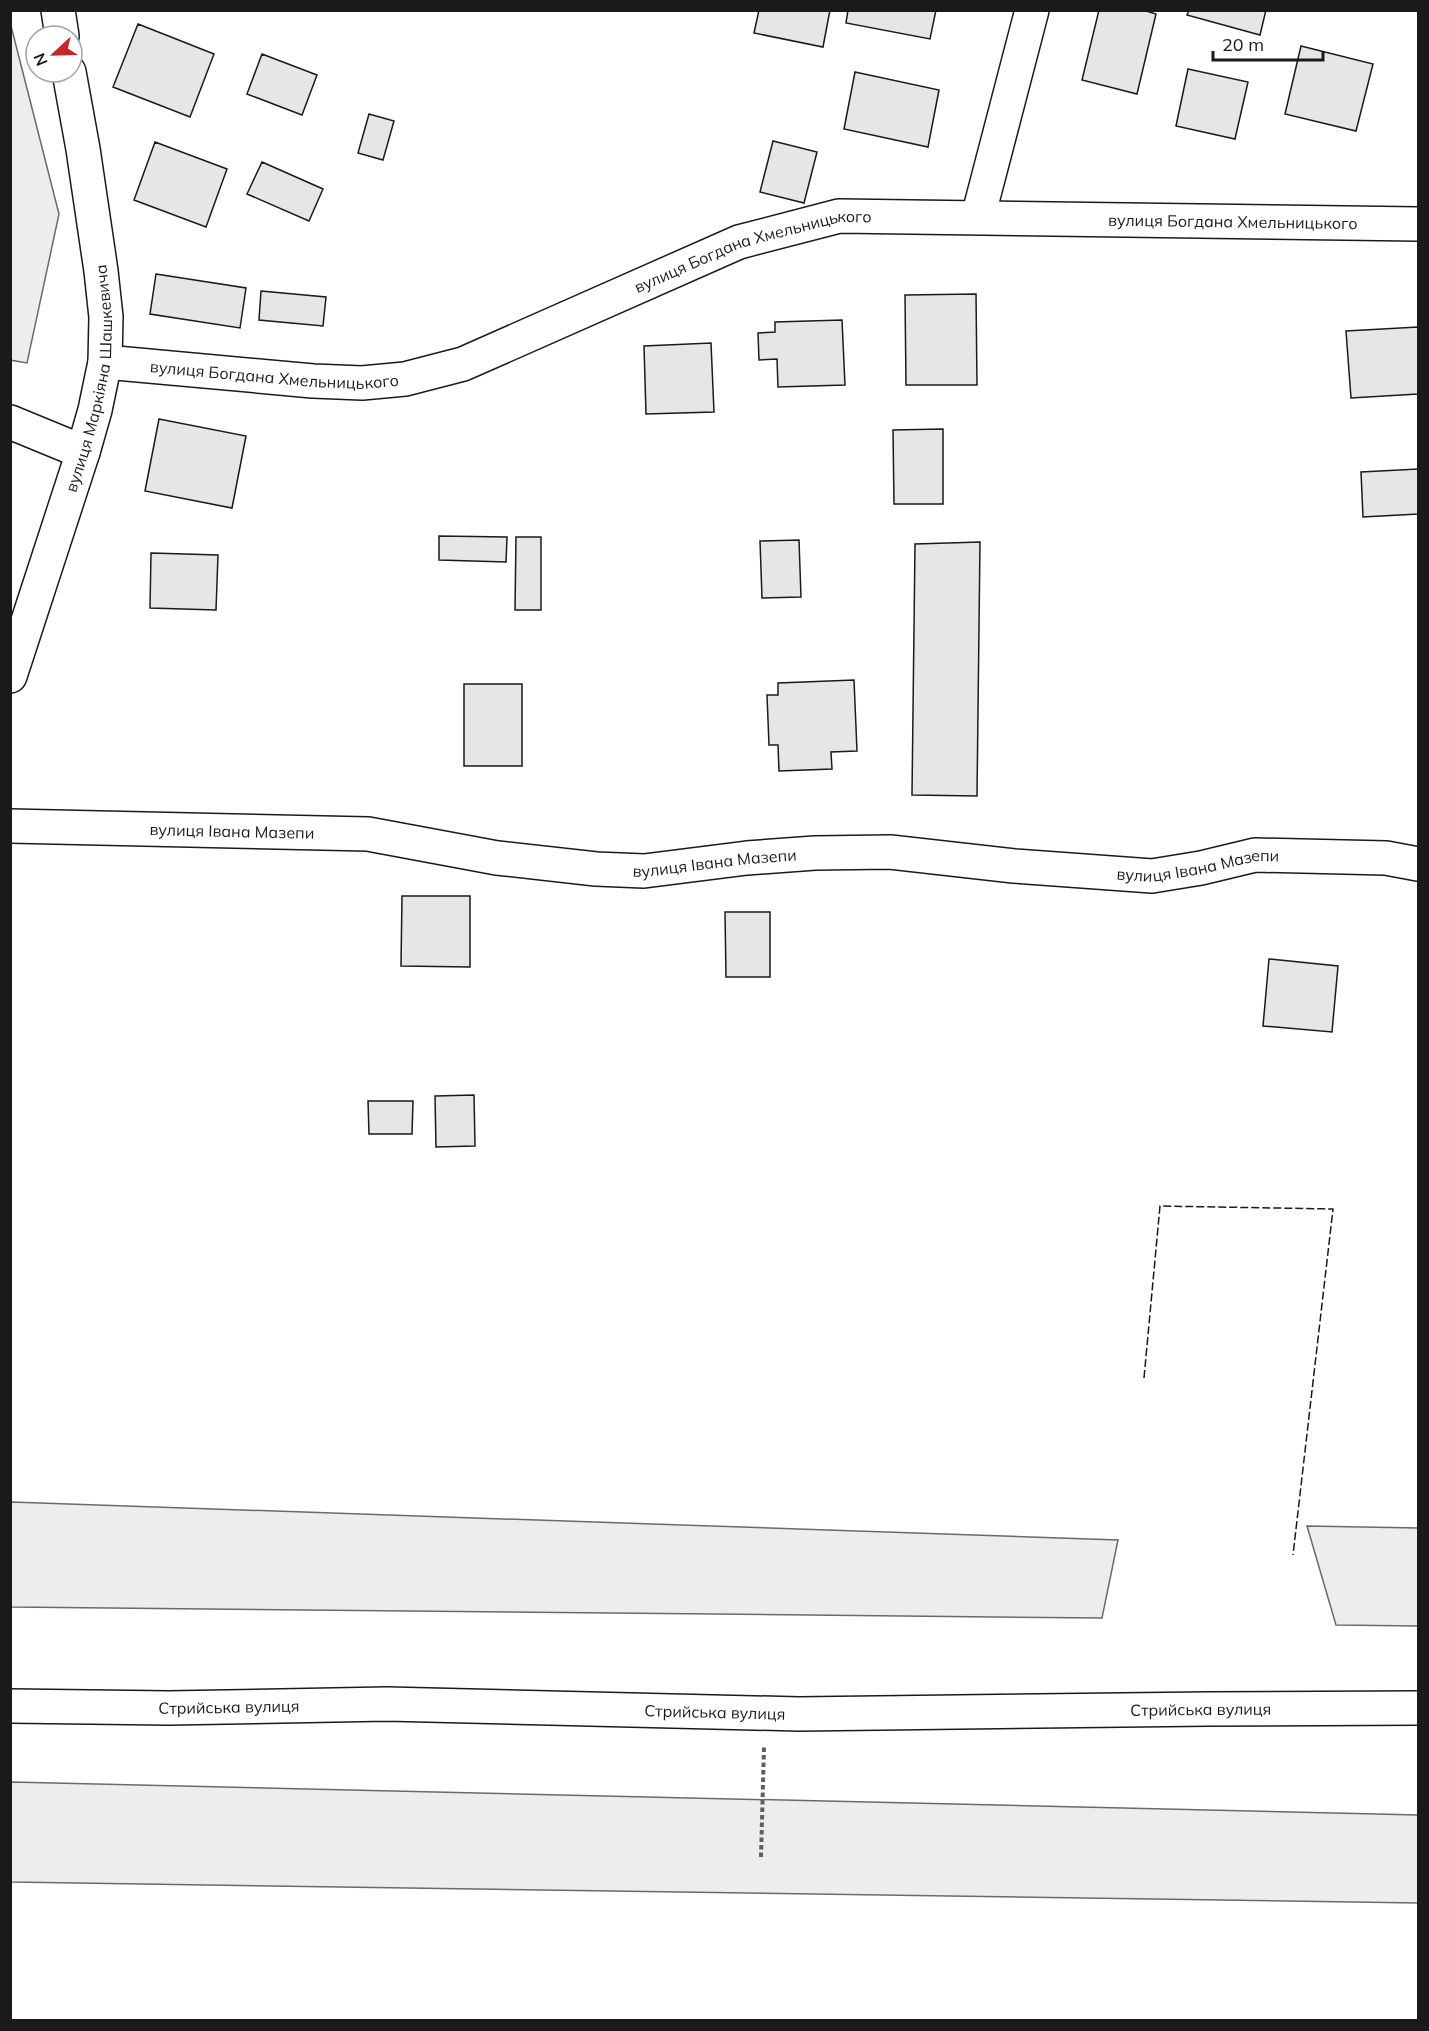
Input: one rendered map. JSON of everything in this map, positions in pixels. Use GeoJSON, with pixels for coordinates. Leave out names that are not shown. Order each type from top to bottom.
{"type":"FeatureCollection","features":[{"type":"Feature","properties":{"kind":"main road"},"geometry":{"type":"LineString","coordinates":[[978,217],[1032,10]]}},
{"type":"Feature","properties":{"kind":"main road","name":"вулиця Маркіяна Шашкевича"},"geometry":{"type":"LineString","coordinates":[[10,676],[83,452],[105,362],[106,317],[101,271],[71,84]]}},
{"type":"Feature","properties":{"kind":"main road","name":"вулиця Богдана Хмельницького"},"geometry":{"type":"LineString","coordinates":[[105,362],[313,381],[362,383],[405,379],[463,364],[739,242],[839,216],[1419,224]]}},
{"type":"Feature","properties":{"kind":"main road"},"geometry":{"type":"LineString","coordinates":[[10,422],[83,452]]}},
{"type":"Feature","properties":{"kind":"main road","name":"вулиця Івана Мазепи"},"geometry":{"type":"LineString","coordinates":[[10,826],[368,834],[498,858],[596,869],[644,871],[747,858],[815,853],[890,852],[1014,866],[1152,876],[1201,868],[1255,855],[1386,858],[1419,864]]}},
{"type":"Feature","properties":{"kind":"main road","name":"Стрийська вулиця"},"geometry":{"type":"LineString","coordinates":[[10,1706],[170,1708],[387,1704],[765,1713],[1419,1708]]}},
{"type":"Feature","properties":{"kind":"path"},"geometry":{"type":"LineString","coordinates":[[761,1857],[765,1713]]}},
{"type":"Feature","properties":{"kind":"shaded area"},"geometry":{"type":"Polygon","coordinates":[[[10,22],[59,214],[27,363],[10,360],[10,22]]]}},
{"type":"Feature","properties":{"kind":"shaded area"},"geometry":{"type":"Polygon","coordinates":[[[11,1502],[1118,1540],[1102,1618],[11,1607],[11,1502]]]}},
{"type":"Feature","properties":{"kind":"shaded area"},"geometry":{"type":"Polygon","coordinates":[[[1307,1526],[1418,1528],[1418,1626],[1336,1625],[1307,1526]]]}},
{"type":"Feature","properties":{"kind":"shaded area"},"geometry":{"type":"Polygon","coordinates":[[[11,1782],[1418,1815],[1418,1903],[11,1882],[11,1782]]]}},
{"type":"Feature","properties":{"kind":"building"},"geometry":{"type":"Polygon","coordinates":[[[759,10],[830,10],[823,47],[754,33],[759,10]]]}},
{"type":"Feature","properties":{"kind":"building"},"geometry":{"type":"Polygon","coordinates":[[[848,10],[936,10],[930,39],[846,23],[848,10]]]}},
{"type":"Feature","properties":{"kind":"building"},"geometry":{"type":"Polygon","coordinates":[[[1099,10],[1143,10],[1156,14],[1137,94],[1082,80],[1099,10]]]}},
{"type":"Feature","properties":{"kind":"building"},"geometry":{"type":"Polygon","coordinates":[[[1189,10],[1266,10],[1260,35],[1187,15],[1189,10]]]}},
{"type":"Feature","properties":{"kind":"building"},"geometry":{"type":"Polygon","coordinates":[[[138,24],[214,54],[190,117],[113,87],[138,24]]]}},
{"type":"Feature","properties":{"kind":"building"},"geometry":{"type":"Polygon","coordinates":[[[1301,46],[1373,64],[1356,131],[1285,114],[1301,46]]]}},
{"type":"Feature","properties":{"kind":"building"},"geometry":{"type":"Polygon","coordinates":[[[262,54],[317,75],[302,115],[247,94],[262,54]]]}},
{"type":"Feature","properties":{"kind":"building"},"geometry":{"type":"Polygon","coordinates":[[[1188,69],[1248,82],[1235,139],[1176,126],[1188,69]]]}},
{"type":"Feature","properties":{"kind":"building"},"geometry":{"type":"Polygon","coordinates":[[[855,72],[939,90],[928,147],[844,129],[855,72]]]}},
{"type":"Feature","properties":{"kind":"building"},"geometry":{"type":"Polygon","coordinates":[[[369,114],[394,121],[383,160],[358,153],[369,114]]]}},
{"type":"Feature","properties":{"kind":"building"},"geometry":{"type":"Polygon","coordinates":[[[773,141],[817,152],[804,203],[760,192],[773,141]]]}},
{"type":"Feature","properties":{"kind":"building"},"geometry":{"type":"Polygon","coordinates":[[[155,142],[227,169],[206,227],[134,200],[155,142]]]}},
{"type":"Feature","properties":{"kind":"building"},"geometry":{"type":"Polygon","coordinates":[[[262,162],[323,189],[309,221],[247,194],[262,162]]]}},
{"type":"Feature","properties":{"kind":"building"},"geometry":{"type":"Polygon","coordinates":[[[156,274],[246,288],[240,328],[150,314],[156,274]]]}},
{"type":"Feature","properties":{"kind":"building"},"geometry":{"type":"Polygon","coordinates":[[[261,291],[326,297],[323,326],[259,320],[261,291]]]}},
{"type":"Feature","properties":{"kind":"building"},"geometry":{"type":"Polygon","coordinates":[[[976,294],[977,385],[906,385],[905,295],[976,294]]]}},
{"type":"Feature","properties":{"kind":"building"},"geometry":{"type":"Polygon","coordinates":[[[842,320],[845,385],[778,387],[777,359],[759,360],[758,333],[775,332],[775,322],[842,320]]]}},
{"type":"Feature","properties":{"kind":"building"},"geometry":{"type":"Polygon","coordinates":[[[1418,327],[1418,394],[1351,398],[1346,331],[1418,327]]]}},
{"type":"Feature","properties":{"kind":"building"},"geometry":{"type":"Polygon","coordinates":[[[711,343],[714,412],[646,414],[644,346],[711,343]]]}},
{"type":"Feature","properties":{"kind":"building"},"geometry":{"type":"Polygon","coordinates":[[[159,419],[246,436],[232,508],[145,491],[159,419]]]}},
{"type":"Feature","properties":{"kind":"building"},"geometry":{"type":"Polygon","coordinates":[[[943,429],[943,504],[894,504],[893,430],[943,429]]]}},
{"type":"Feature","properties":{"kind":"building"},"geometry":{"type":"Polygon","coordinates":[[[1418,469],[1418,514],[1363,517],[1361,472],[1418,469]]]}},
{"type":"Feature","properties":{"kind":"building"},"geometry":{"type":"Polygon","coordinates":[[[439,536],[507,537],[506,562],[439,560],[439,536]]]}},
{"type":"Feature","properties":{"kind":"building"},"geometry":{"type":"Polygon","coordinates":[[[516,537],[541,537],[541,610],[515,610],[516,537]]]}},
{"type":"Feature","properties":{"kind":"building"},"geometry":{"type":"Polygon","coordinates":[[[799,540],[801,597],[762,598],[760,541],[799,540]]]}},
{"type":"Feature","properties":{"kind":"building"},"geometry":{"type":"Polygon","coordinates":[[[980,542],[977,796],[912,795],[915,544],[980,542]]]}},
{"type":"Feature","properties":{"kind":"building"},"geometry":{"type":"Polygon","coordinates":[[[151,553],[218,555],[216,610],[150,608],[151,553]]]}},
{"type":"Feature","properties":{"kind":"building"},"geometry":{"type":"Polygon","coordinates":[[[854,680],[857,751],[831,752],[832,769],[779,771],[778,745],[769,745],[767,695],[778,695],[778,683],[854,680]]]}},
{"type":"Feature","properties":{"kind":"building"},"geometry":{"type":"Polygon","coordinates":[[[464,684],[522,684],[522,766],[464,766],[464,684]]]}},
{"type":"Feature","properties":{"kind":"building"},"geometry":{"type":"Polygon","coordinates":[[[402,896],[470,896],[470,967],[401,966],[402,896]]]}},
{"type":"Feature","properties":{"kind":"building"},"geometry":{"type":"Polygon","coordinates":[[[725,912],[770,912],[770,977],[726,977],[725,912]]]}},
{"type":"Feature","properties":{"kind":"building"},"geometry":{"type":"Polygon","coordinates":[[[1269,959],[1338,966],[1332,1032],[1263,1026],[1269,959]]]}},
{"type":"Feature","properties":{"kind":"building"},"geometry":{"type":"Polygon","coordinates":[[[474,1095],[475,1146],[436,1147],[435,1096],[474,1095]]]}},
{"type":"Feature","properties":{"kind":"building"},"geometry":{"type":"Polygon","coordinates":[[[368,1101],[413,1101],[412,1134],[369,1134],[368,1101]]]}},
{"type":"Feature","properties":{"kind":"fence"},"geometry":{"type":"LineString","coordinates":[[1144,1378],[1160,1206],[1333,1209],[1293,1555]]}}]}
